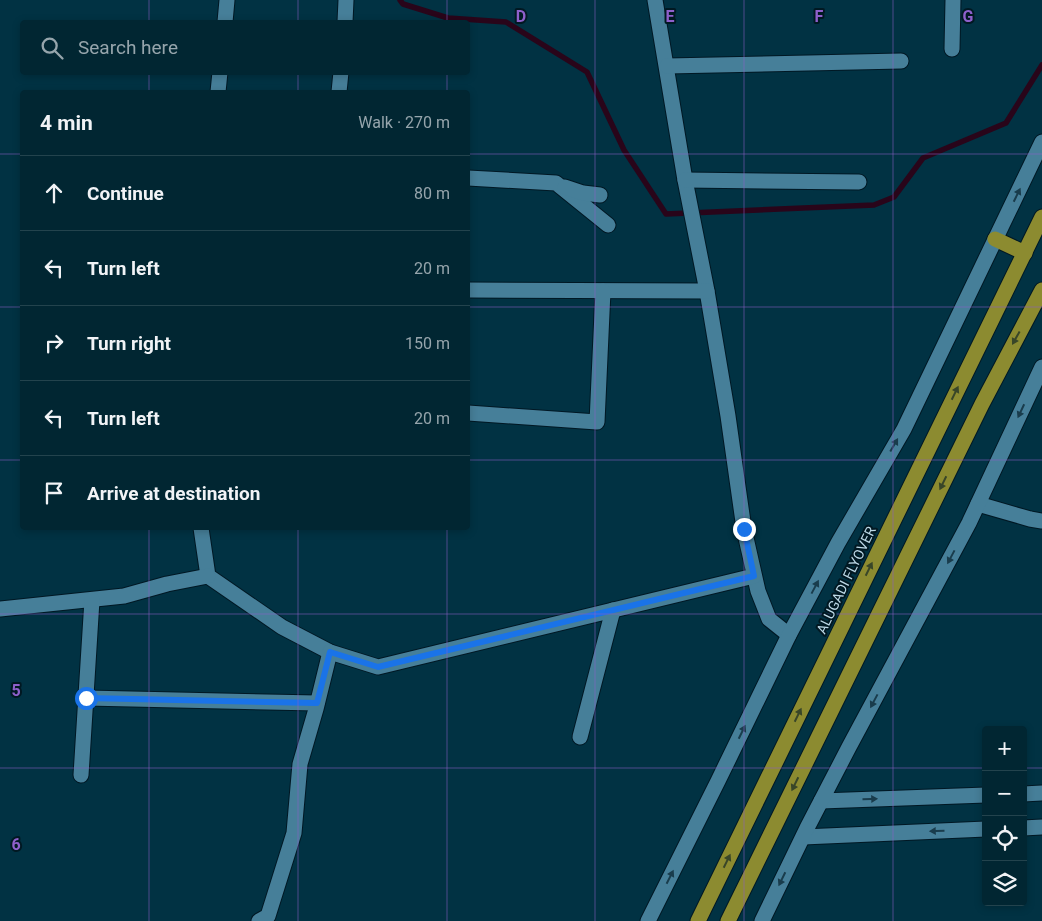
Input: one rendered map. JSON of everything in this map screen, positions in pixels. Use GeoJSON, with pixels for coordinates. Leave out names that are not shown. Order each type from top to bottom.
{"type":"FeatureCollection","features":[{"type":"Feature","properties":{"kind":"highway","name":"ALUGADI FLYOVER"},"geometry":{"type":"LineString","coordinates":[[698,921],[1042,217]]}},
{"type":"Feature","properties":{"kind":"highway"},"geometry":{"type":"LineString","coordinates":[[995,239],[1025,253]]}},
{"type":"Feature","properties":{"kind":"highway"},"geometry":{"type":"LineString","coordinates":[[728,921],[982,404],[1041,294]]}},
{"type":"Feature","properties":{"kind":"street"},"geometry":{"type":"LineString","coordinates":[[225,20],[227,0]]}},
{"type":"Feature","properties":{"kind":"street"},"geometry":{"type":"LineString","coordinates":[[345,20],[346,0]]}},
{"type":"Feature","properties":{"kind":"street"},"geometry":{"type":"LineString","coordinates":[[656,0],[686,186],[707,292],[728,416],[744,529],[758,591],[769,619],[789,635]]}},
{"type":"Feature","properties":{"kind":"street"},"geometry":{"type":"LineString","coordinates":[[952,49],[953,0]]}},
{"type":"Feature","properties":{"kind":"street"},"geometry":{"type":"LineString","coordinates":[[667,66],[901,61]]}},
{"type":"Feature","properties":{"kind":"street"},"geometry":{"type":"LineString","coordinates":[[218,90],[220,75]]}},
{"type":"Feature","properties":{"kind":"street"},"geometry":{"type":"LineString","coordinates":[[339,90],[341,75]]}},
{"type":"Feature","properties":{"kind":"street"},"geometry":{"type":"LineString","coordinates":[[648,921],[789,635],[838,543],[904,428],[1042,142]]}},
{"type":"Feature","properties":{"kind":"street"},"geometry":{"type":"LineString","coordinates":[[470,178],[556,183],[583,193],[600,195]]}},
{"type":"Feature","properties":{"kind":"street"},"geometry":{"type":"LineString","coordinates":[[686,186],[859,182]]}},
{"type":"Feature","properties":{"kind":"street"},"geometry":{"type":"LineString","coordinates":[[556,183],[608,225]]}},
{"type":"Feature","properties":{"kind":"street"},"geometry":{"type":"LineString","coordinates":[[470,290],[707,292]]}},
{"type":"Feature","properties":{"kind":"street"},"geometry":{"type":"LineString","coordinates":[[470,413],[597,422],[603,291]]}},
{"type":"Feature","properties":{"kind":"street"},"geometry":{"type":"LineString","coordinates":[[762,921],[821,801],[965,532],[1042,367]]}},
{"type":"Feature","properties":{"kind":"street"},"geometry":{"type":"LineString","coordinates":[[978,504],[1042,521]]}},
{"type":"Feature","properties":{"kind":"street"},"geometry":{"type":"LineString","coordinates":[[201,530],[208,576]]}},
{"type":"Feature","properties":{"kind":"street"},"geometry":{"type":"LineString","coordinates":[[0,609],[124,596],[167,584],[208,576],[282,627],[330,652],[378,667],[754,576]]}},
{"type":"Feature","properties":{"kind":"street"},"geometry":{"type":"LineString","coordinates":[[81,775],[92,600]]}},
{"type":"Feature","properties":{"kind":"street"},"geometry":{"type":"LineString","coordinates":[[580,737],[613,610]]}},
{"type":"Feature","properties":{"kind":"street"},"geometry":{"type":"LineString","coordinates":[[259,921],[268,916],[294,834],[300,764],[330,652]]}},
{"type":"Feature","properties":{"kind":"street"},"geometry":{"type":"LineString","coordinates":[[86,698],[317,703]]}},
{"type":"Feature","properties":{"kind":"street"},"geometry":{"type":"LineString","coordinates":[[1027,794],[1042,793]]}},
{"type":"Feature","properties":{"kind":"street"},"geometry":{"type":"LineString","coordinates":[[821,801],[982,795]]}},
{"type":"Feature","properties":{"kind":"street"},"geometry":{"type":"LineString","coordinates":[[1027,828],[1042,827]]}},
{"type":"Feature","properties":{"kind":"street"},"geometry":{"type":"LineString","coordinates":[[803,837],[982,829]]}},
{"type":"Feature","properties":{"kind":"waterway"},"geometry":{"type":"LineString","coordinates":[[400,0],[403,4],[448,18],[506,22],[587,72],[624,150],[666,214],[874,205],[894,197],[923,158],[1006,123],[1042,65]]}},
{"type":"Feature","properties":{"kind":"route"},"geometry":{"type":"LineString","coordinates":[[86,698],[317,703],[330,652],[378,667],[754,576],[744,529]]}}]}
